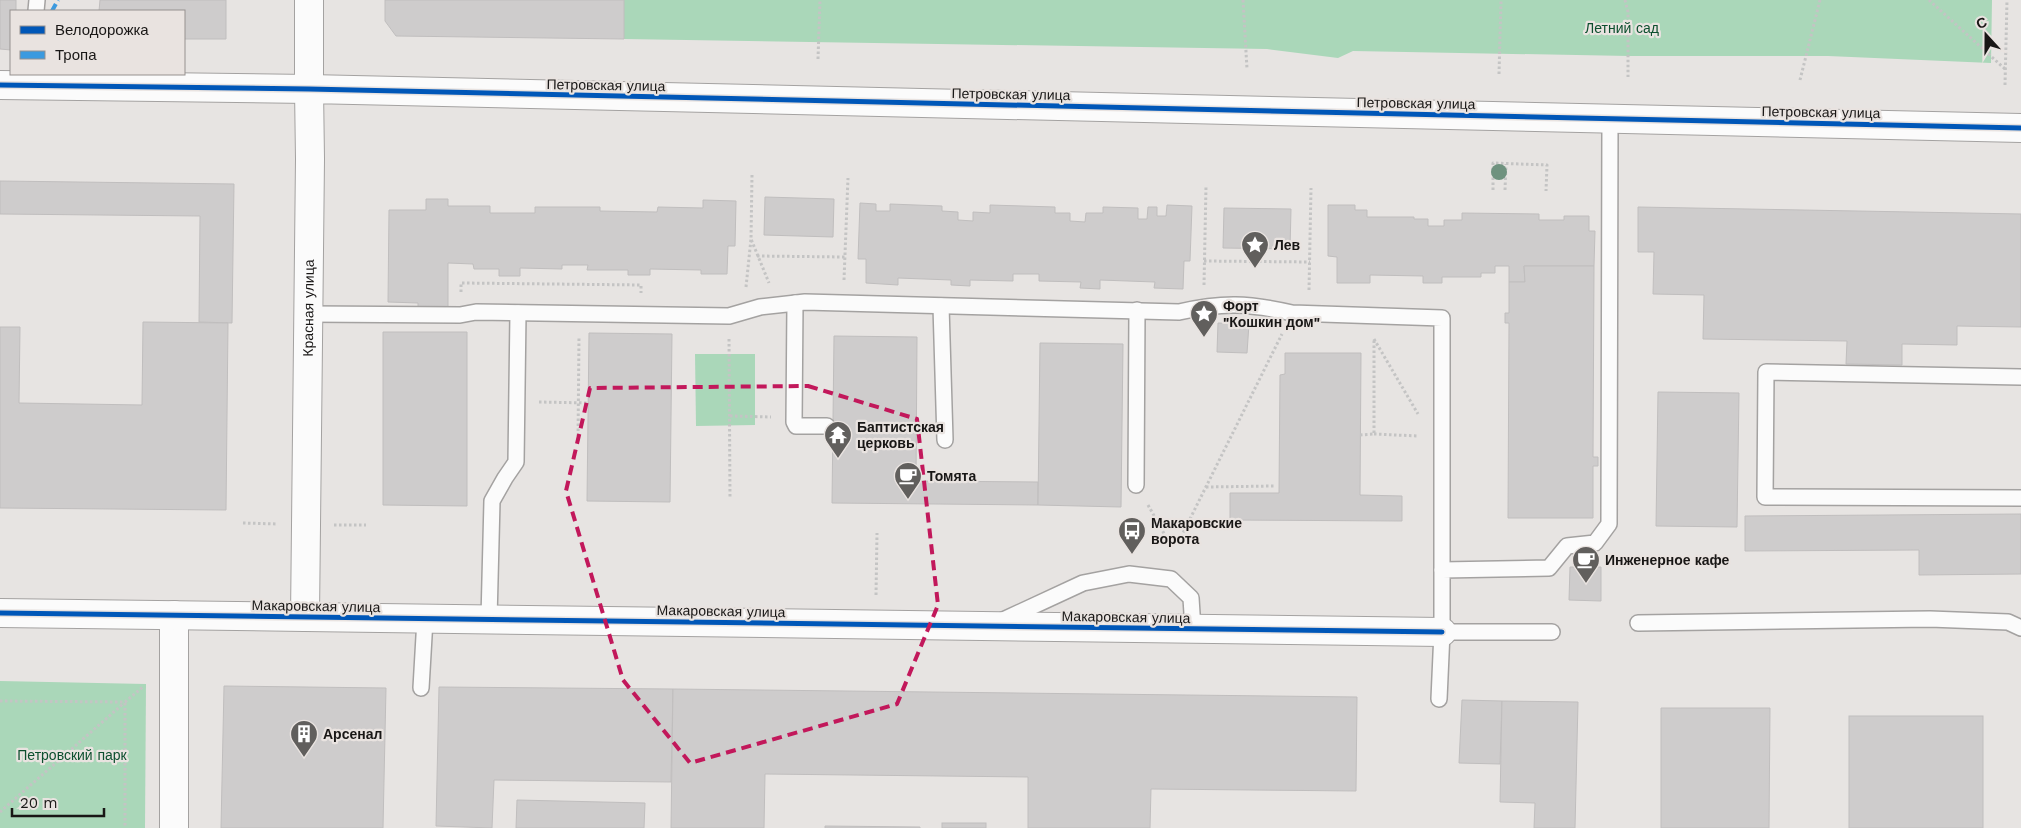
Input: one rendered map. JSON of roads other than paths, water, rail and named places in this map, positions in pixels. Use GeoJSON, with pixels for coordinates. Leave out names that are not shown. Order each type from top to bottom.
{"type":"FeatureCollection","features":[{"type":"Feature","properties":{"kind":"street","name":"Красная улица"},"geometry":{"type":"LineString","coordinates":[[306,617],[309,0]]}},
{"type":"Feature","properties":{"kind":"street","name":"Петровская улица"},"geometry":{"type":"LineString","coordinates":[[0,85],[35,80],[308,89],[2021,128]]}},
{"type":"Feature","properties":{"kind":"street","name":"Макаровская улица"},"geometry":{"type":"LineString","coordinates":[[0,613],[1442,632]]}},
{"type":"Feature","properties":{"kind":"street"},"geometry":{"type":"LineString","coordinates":[[174,615],[174,828]]}},
{"type":"Feature","properties":{"kind":"lane"},"geometry":{"type":"LineString","coordinates":[[1442,570],[1549,568],[1567,546],[1595,543],[1609,524],[1610,119]]}},
{"type":"Feature","properties":{"kind":"lane"},"geometry":{"type":"LineString","coordinates":[[308,314],[460,315],[476,312],[729,316],[776,305],[795,303],[1179,312],[1222,304],[1248,305],[1292,313],[1442,318],[1442,632],[1439,699]]}},
{"type":"Feature","properties":{"kind":"lane"},"geometry":{"type":"LineString","coordinates":[[795,303],[794,422],[796,426],[827,426]]}},
{"type":"Feature","properties":{"kind":"lane"},"geometry":{"type":"LineString","coordinates":[[941,306],[945,440]]}},
{"type":"Feature","properties":{"kind":"lane"},"geometry":{"type":"LineString","coordinates":[[1136,485],[1137,310]]}},
{"type":"Feature","properties":{"kind":"lane"},"geometry":{"type":"LineString","coordinates":[[489,619],[492,501],[516,462],[518,313]]}},
{"type":"Feature","properties":{"kind":"lane"},"geometry":{"type":"LineString","coordinates":[[2021,377],[1766,372],[1765,497],[2021,498]]}},
{"type":"Feature","properties":{"kind":"lane"},"geometry":{"type":"LineString","coordinates":[[990,626],[1083,583],[1129,574],[1171,579],[1191,598],[1193,629]]}},
{"type":"Feature","properties":{"kind":"lane"},"geometry":{"type":"LineString","coordinates":[[421,688],[424,618]]}},
{"type":"Feature","properties":{"kind":"lane"},"geometry":{"type":"LineString","coordinates":[[1638,623],[1930,619],[2008,622],[2021,628]]}},
{"type":"Feature","properties":{"kind":"lane"},"geometry":{"type":"LineString","coordinates":[[1442,632],[1552,632]]}},
{"type":"Feature","properties":{"kind":"place","name":"Лев"},"geometry":{"type":"Point","coordinates":[1255,269]}},
{"type":"Feature","properties":{"kind":"place","name":"Форт \"Кошкин дом\""},"geometry":{"type":"Point","coordinates":[1204,338]}},
{"type":"Feature","properties":{"kind":"place","name":"Баптистская церковь"},"geometry":{"type":"Point","coordinates":[838,459]}},
{"type":"Feature","properties":{"kind":"place","name":"Томята"},"geometry":{"type":"Point","coordinates":[908,500]}},
{"type":"Feature","properties":{"kind":"place","name":"Макаровские ворота"},"geometry":{"type":"Point","coordinates":[1132,555]}},
{"type":"Feature","properties":{"kind":"place","name":"Инженерное кафе"},"geometry":{"type":"Point","coordinates":[1586,584]}},
{"type":"Feature","properties":{"kind":"place","name":"Арсенал"},"geometry":{"type":"Point","coordinates":[304,758]}},
{"type":"Feature","properties":{"kind":"park label","name":"Летний сад"},"geometry":{"type":"Point","coordinates":[1622,28]}},
{"type":"Feature","properties":{"kind":"park label","name":"Петровский парк"},"geometry":{"type":"Point","coordinates":[72,755]}}]}
